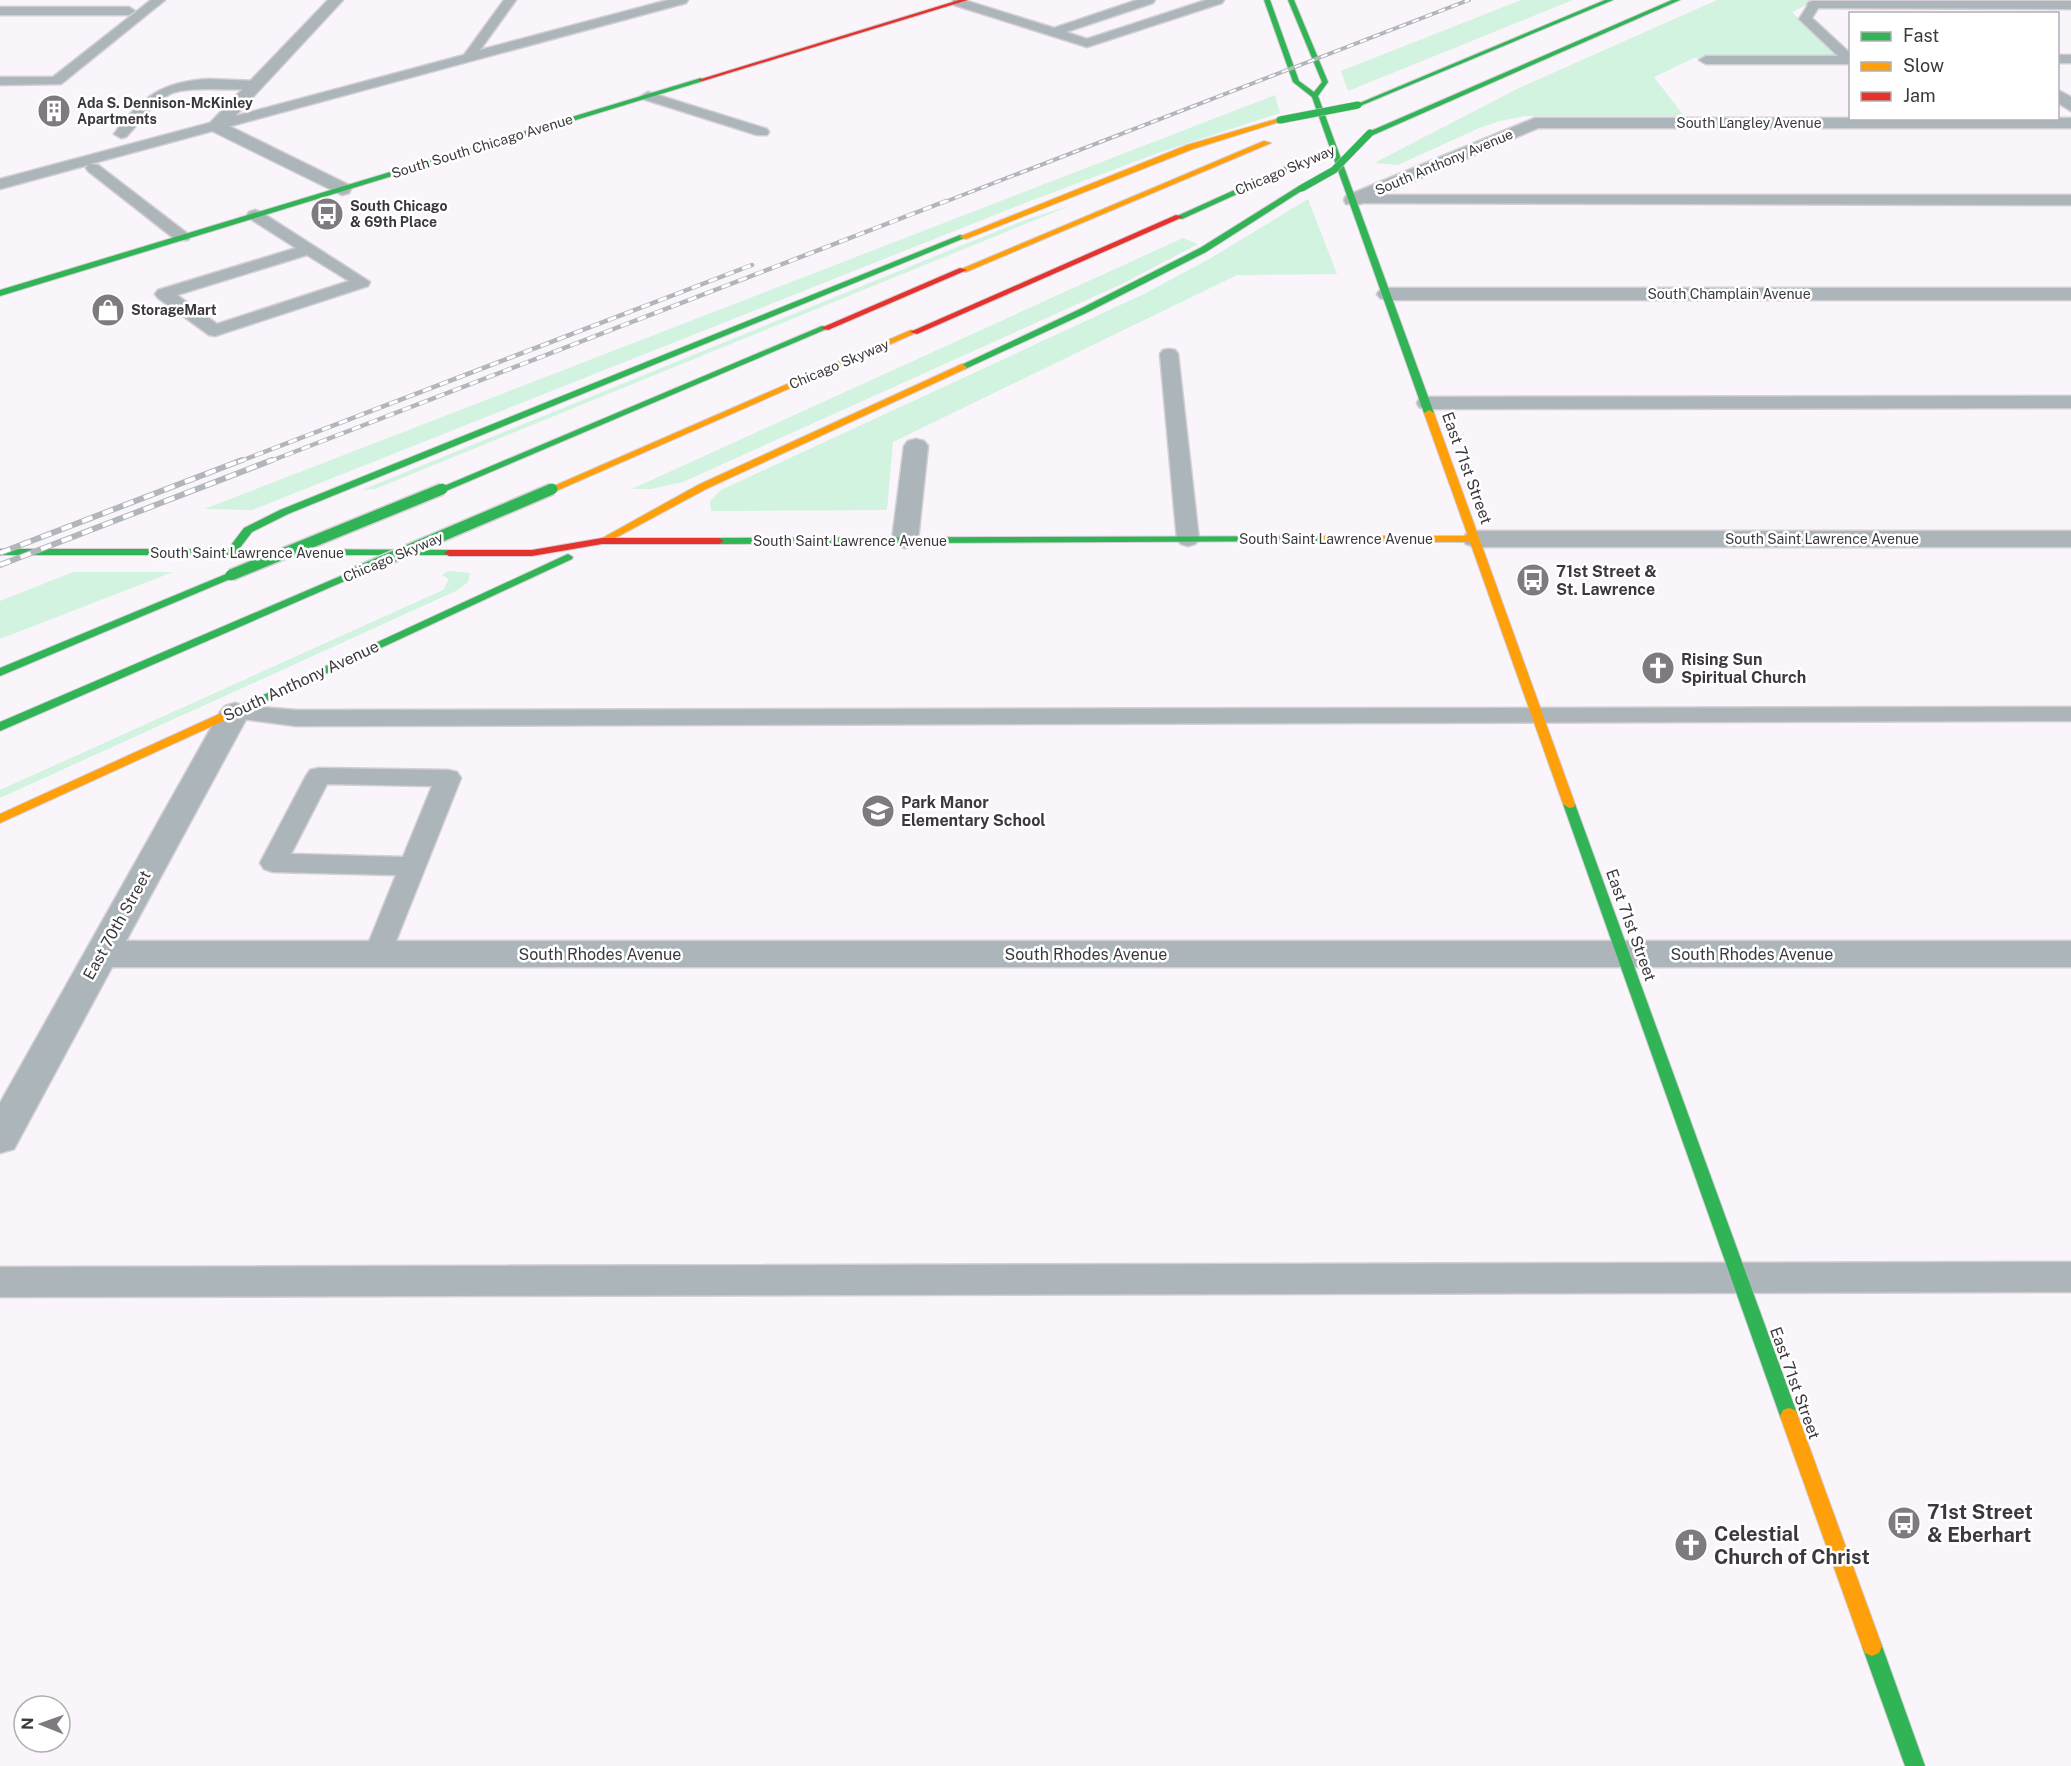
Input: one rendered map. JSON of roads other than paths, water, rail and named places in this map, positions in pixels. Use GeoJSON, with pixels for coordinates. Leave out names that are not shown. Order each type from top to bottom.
{"type":"FeatureCollection","features":[{"type":"Feature","properties":{"kind":"main road","name":"East 71st Street"},"geometry":{"type":"LineString","coordinates":[[1267,0],[1296,82],[1315,96],[1915,1766]]}},
{"type":"Feature","properties":{"kind":"main road"},"geometry":{"type":"LineString","coordinates":[[1291,0],[1325,82],[1315,96]]}},
{"type":"Feature","properties":{"kind":"main road","name":"Chicago Skyway"},"geometry":{"type":"LineString","coordinates":[[0,672],[1610,0]]}},
{"type":"Feature","properties":{"kind":"main road","name":"Chicago Skyway"},"geometry":{"type":"LineString","coordinates":[[0,728],[1677,0]]}},
{"type":"Feature","properties":{"kind":"main road","name":"South South Chicago Avenue"},"geometry":{"type":"LineString","coordinates":[[0,293],[961,1]]}},
{"type":"Feature","properties":{"kind":"main road"},"geometry":{"type":"LineString","coordinates":[[231,552],[248,530],[317,499],[1137,167],[1190,147],[1280,120],[1358,105]]}},
{"type":"Feature","properties":{"kind":"main road"},"geometry":{"type":"LineString","coordinates":[[602,541],[702,487],[1072,316],[1193,255],[1334,170],[1370,134]]}},
{"type":"Feature","properties":{"kind":"main road","name":"South Saint Lawrence Avenue"},"geometry":{"type":"LineString","coordinates":[[225,530],[284,530]]}},
{"type":"Feature","properties":{"kind":"main road","name":"South Saint Lawrence Avenue"},"geometry":{"type":"LineString","coordinates":[[307,530],[378,530]]}},
{"type":"Feature","properties":{"kind":"main road"},"geometry":{"type":"LineString","coordinates":[[414,530],[485,531]]}},
{"type":"Feature","properties":{"kind":"main road","name":"South Saint Lawrence Avenue"},"geometry":{"type":"LineString","coordinates":[[555,533],[602,541],[1475,539]]}},
{"type":"Feature","properties":{"kind":"main road","name":"South Saint Lawrence Avenue"},"geometry":{"type":"LineString","coordinates":[[0,552],[532,554],[602,541]]}},
{"type":"Feature","properties":{"kind":"main road","name":"South Anthony Avenue"},"geometry":{"type":"LineString","coordinates":[[0,819],[602,541]]}},
{"type":"Feature","properties":{"kind":"street"},"geometry":{"type":"LineString","coordinates":[[336,0],[216,126],[342,189]]}},
{"type":"Feature","properties":{"kind":"street"},"geometry":{"type":"LineString","coordinates":[[1814,5],[2071,4]]}},
{"type":"Feature","properties":{"kind":"street"},"geometry":{"type":"LineString","coordinates":[[2059,96],[2071,106]]}},
{"type":"Feature","properties":{"kind":"street","name":"South Langley Avenue"},"geometry":{"type":"LineString","coordinates":[[1534,123],[1916,121],[2071,123]]}},
{"type":"Feature","properties":{"kind":"street","name":"South Anthony Avenue"},"geometry":{"type":"LineString","coordinates":[[1353,200],[1534,123]]}},
{"type":"Feature","properties":{"kind":"street","name":"South Champlain Avenue"},"geometry":{"type":"LineString","coordinates":[[1387,294],[2071,294]]}},
{"type":"Feature","properties":{"kind":"street"},"geometry":{"type":"LineString","coordinates":[[905,540],[916,446]]}},
{"type":"Feature","properties":{"kind":"street","name":"South Saint Lawrence Avenue"},"geometry":{"type":"LineString","coordinates":[[1475,539],[2071,539]]}},
{"type":"Feature","properties":{"kind":"street","name":"East 70th Street"},"geometry":{"type":"LineString","coordinates":[[0,1138],[234,712]]}},
{"type":"Feature","properties":{"kind":"street","name":"South Rhodes Avenue"},"geometry":{"type":"LineString","coordinates":[[101,954],[2071,954]]}},
{"type":"Feature","properties":{"kind":"lane"},"geometry":{"type":"LineString","coordinates":[[0,81],[56,81],[159,0]]}},
{"type":"Feature","properties":{"kind":"lane"},"geometry":{"type":"LineString","coordinates":[[469,57],[510,0]]}},
{"type":"Feature","properties":{"kind":"lane"},"geometry":{"type":"LineString","coordinates":[[0,184],[682,0]]}},
{"type":"Feature","properties":{"kind":"lane"},"geometry":{"type":"LineString","coordinates":[[1055,32],[1149,0]]}},
{"type":"Feature","properties":{"kind":"lane"},"geometry":{"type":"LineString","coordinates":[[961,1],[1087,43],[1218,0]]}},
{"type":"Feature","properties":{"kind":"lane"},"geometry":{"type":"LineString","coordinates":[[1814,5],[1805,19],[1849,59]]}},
{"type":"Feature","properties":{"kind":"lane"},"geometry":{"type":"LineString","coordinates":[[0,11],[129,11]]}},
{"type":"Feature","properties":{"kind":"lane"},"geometry":{"type":"LineString","coordinates":[[1706,60],[1849,60]]}},
{"type":"Feature","properties":{"kind":"lane"},"geometry":{"type":"LineString","coordinates":[[121,134],[163,92],[193,85],[256,84]]}},
{"type":"Feature","properties":{"kind":"lane"},"geometry":{"type":"LineString","coordinates":[[648,96],[762,132]]}},
{"type":"Feature","properties":{"kind":"lane"},"geometry":{"type":"LineString","coordinates":[[93,168],[182,237]]}},
{"type":"Feature","properties":{"kind":"lane"},"geometry":{"type":"LineString","coordinates":[[1353,200],[2071,200]]}},
{"type":"Feature","properties":{"kind":"lane"},"geometry":{"type":"LineString","coordinates":[[255,215],[362,282],[215,331],[164,294],[308,249]]}},
{"type":"Feature","properties":{"kind":"lane"},"geometry":{"type":"LineString","coordinates":[[1169,354],[1188,540]]}},
{"type":"Feature","properties":{"kind":"lane"},"geometry":{"type":"LineString","coordinates":[[1426,403],[2071,402]]}},
{"type":"Feature","properties":{"kind":"lane"},"geometry":{"type":"LineString","coordinates":[[234,712],[296,718],[2071,714]]}},
{"type":"Feature","properties":{"kind":"lane"},"geometry":{"type":"LineString","coordinates":[[378,954],[414,866],[448,778],[319,776],[273,863],[414,866]]}},
{"type":"Feature","properties":{"kind":"lane"},"geometry":{"type":"LineString","coordinates":[[0,1282],[2071,1277]]}},
{"type":"Feature","properties":{"kind":"railway"},"geometry":{"type":"LineString","coordinates":[[942,203],[1469,0]]}},
{"type":"Feature","properties":{"kind":"railway"},"geometry":{"type":"LineString","coordinates":[[268,462],[946,201]]}},
{"type":"Feature","properties":{"kind":"railway"},"geometry":{"type":"LineString","coordinates":[[238,462],[752,265]]}},
{"type":"Feature","properties":{"kind":"railway"},"geometry":{"type":"LineString","coordinates":[[0,553],[242,460]]}},
{"type":"Feature","properties":{"kind":"railway"},"geometry":{"type":"LineString","coordinates":[[0,565],[272,460]]}},
{"type":"Feature","properties":{"kind":"place","name":"Ada S. Dennison-McKinley Apartments"},"geometry":{"type":"Point","coordinates":[54,111]}},
{"type":"Feature","properties":{"kind":"place","name":"South Chicago & 69th Place"},"geometry":{"type":"Point","coordinates":[327,214]}},
{"type":"Feature","properties":{"kind":"place","name":"StorageMart"},"geometry":{"type":"Point","coordinates":[108,310]}},
{"type":"Feature","properties":{"kind":"place","name":"71st Street & St. Lawrence"},"geometry":{"type":"Point","coordinates":[1533,580]}},
{"type":"Feature","properties":{"kind":"place","name":"Rising Sun Spiritual Church"},"geometry":{"type":"Point","coordinates":[1658,668]}},
{"type":"Feature","properties":{"kind":"place","name":"Park Manor Elementary School"},"geometry":{"type":"Point","coordinates":[878,811]}},
{"type":"Feature","properties":{"kind":"place","name":"71st Street & Eberhart"},"geometry":{"type":"Point","coordinates":[1904,1523]}},
{"type":"Feature","properties":{"kind":"place","name":"Celestial Church of Christ"},"geometry":{"type":"Point","coordinates":[1691,1545]}}]}
